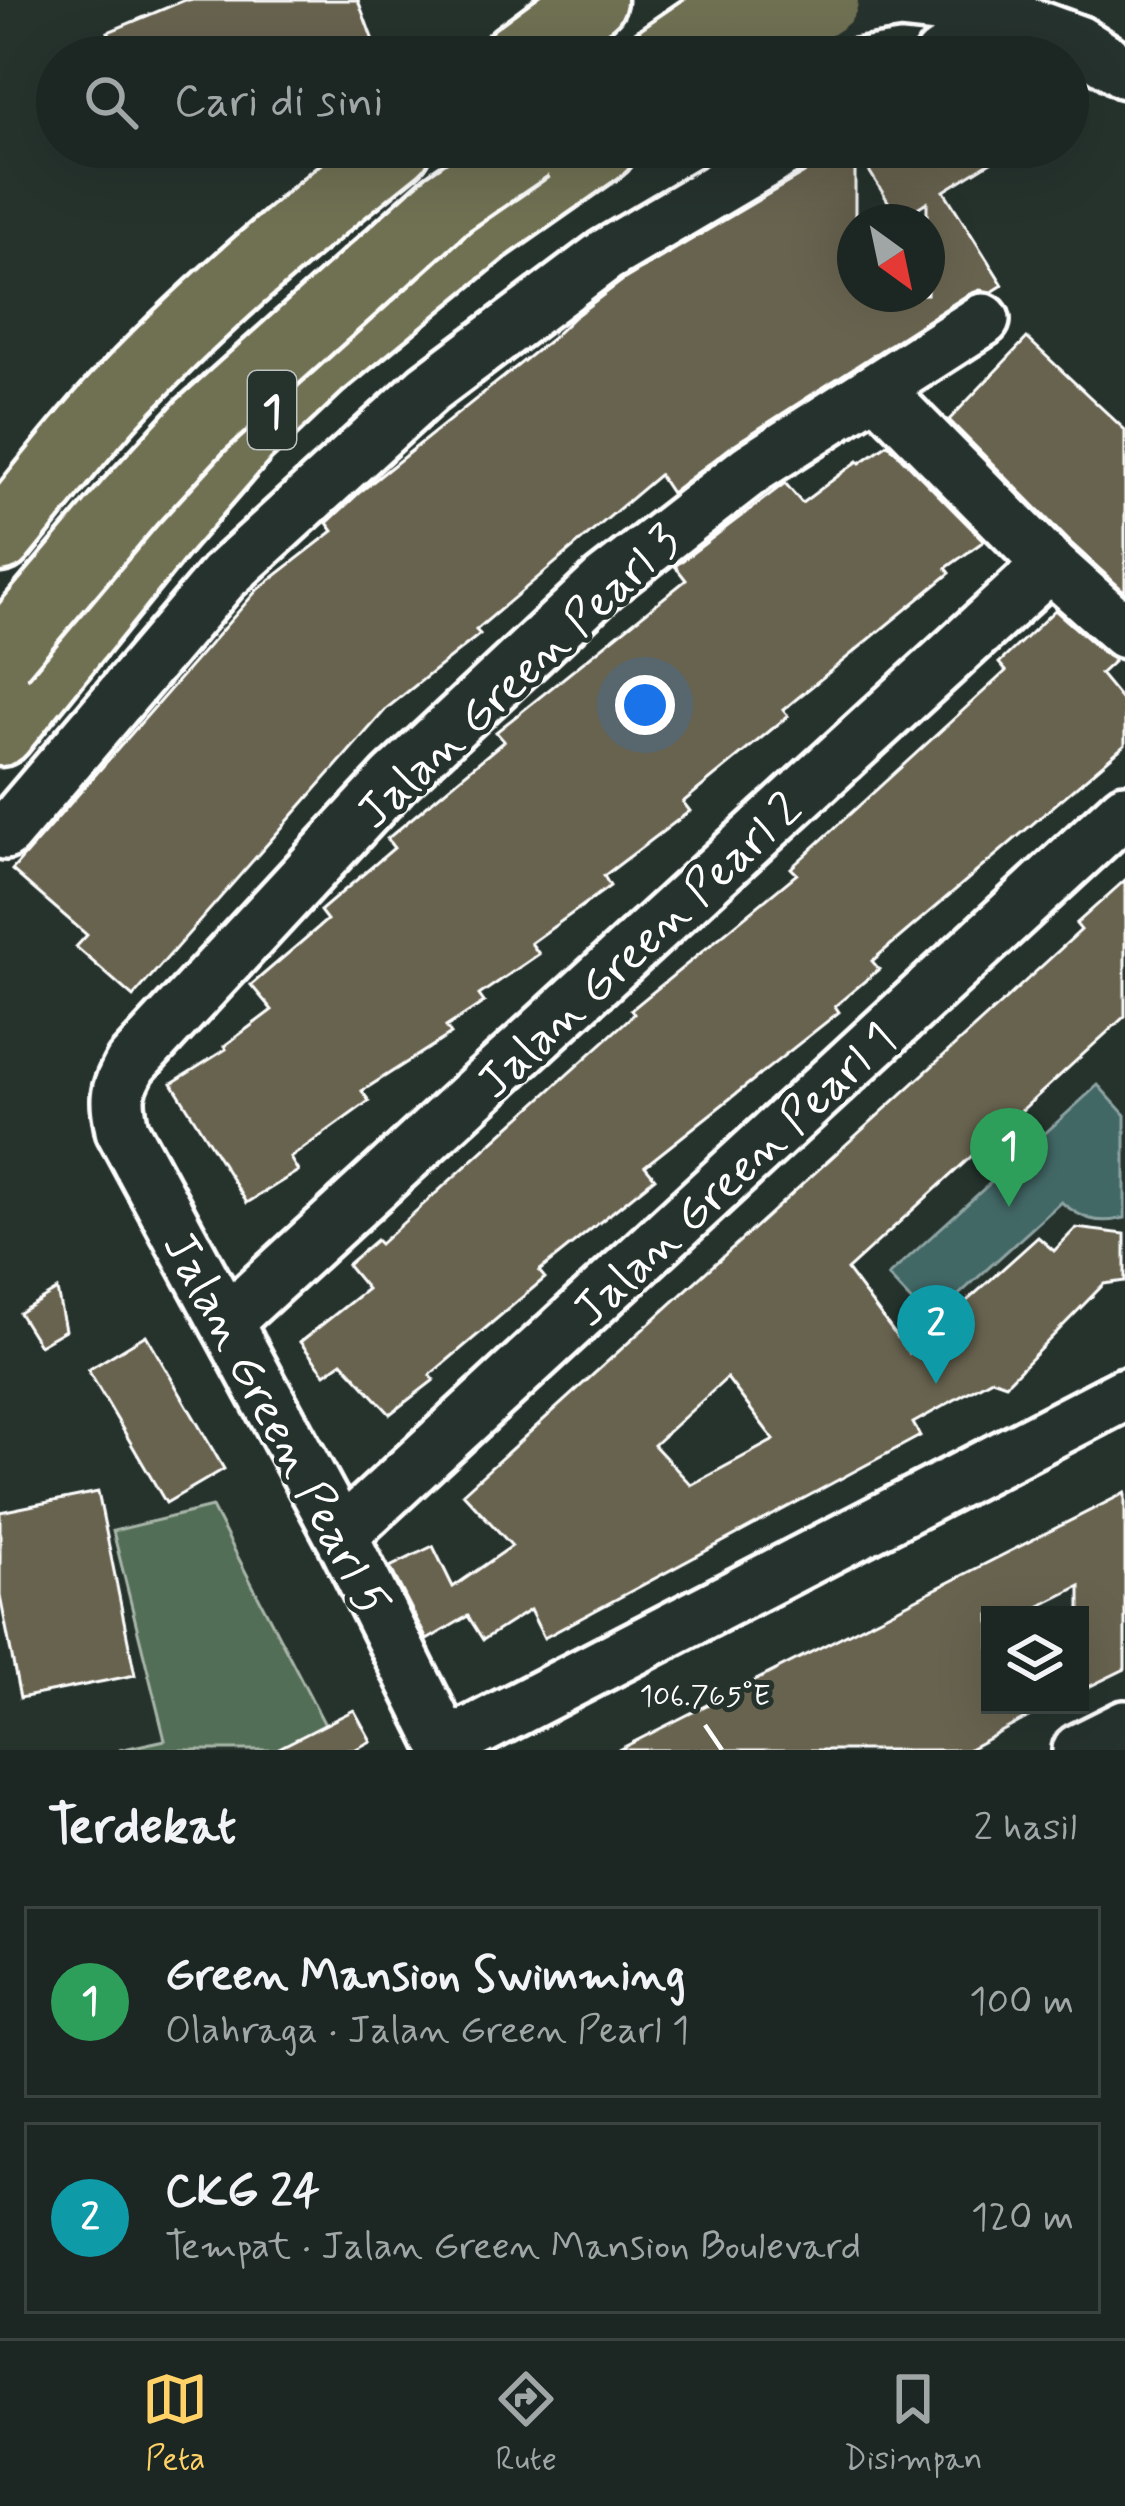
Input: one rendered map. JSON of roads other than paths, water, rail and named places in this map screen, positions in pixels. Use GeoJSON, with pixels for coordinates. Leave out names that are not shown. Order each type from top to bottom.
{"type":"FeatureCollection","features":[{"type":"Feature","properties":{"kind":"highway"},"geometry":{"type":"LineString","coordinates":[[554,36],[592,16],[700,0]]}},
{"type":"Feature","properties":{"kind":"highway"},"geometry":{"type":"LineString","coordinates":[[714,36],[789,6]]}},
{"type":"Feature","properties":{"kind":"highway"},"geometry":{"type":"LineString","coordinates":[[759,36],[789,6]]}},
{"type":"Feature","properties":{"kind":"highway"},"geometry":{"type":"LineString","coordinates":[[0,538],[110,405],[161,354],[238,280],[371,168]]}},
{"type":"Feature","properties":{"kind":"highway","name":"1"},"geometry":{"type":"LineString","coordinates":[[0,616],[191,397],[458,168]]}},
{"type":"Feature","properties":{"kind":"highway","name":"1"},"geometry":{"type":"LineString","coordinates":[[0,656],[201,425],[448,202],[499,168]]}},
{"type":"Feature","properties":{"kind":"highway","name":"1"},"geometry":{"type":"LineString","coordinates":[[0,732],[246,434],[320,365],[485,229],[572,168]]}},
{"type":"Feature","properties":{"kind":"highway"},"geometry":{"type":"LineString","coordinates":[[238,280],[236,313],[254,349],[264,358],[289,366],[320,365]]}},
{"type":"Feature","properties":{"kind":"highway"},"geometry":{"type":"LineString","coordinates":[[161,354],[202,351],[218,354],[229,363],[248,394],[246,434]]}},
{"type":"Feature","properties":{"kind":"street"},"geometry":{"type":"LineString","coordinates":[[1084,0],[1125,57]]}},
{"type":"Feature","properties":{"kind":"street"},"geometry":{"type":"LineString","coordinates":[[789,6],[899,3],[1000,14],[1061,36]]}},
{"type":"Feature","properties":{"kind":"street"},"geometry":{"type":"LineString","coordinates":[[976,36],[1000,14]]}},
{"type":"Feature","properties":{"kind":"street"},"geometry":{"type":"LineString","coordinates":[[1089,49],[1125,72]]}},
{"type":"Feature","properties":{"kind":"street"},"geometry":{"type":"LineString","coordinates":[[13,802],[223,577],[428,388],[606,254],[753,168]]}},
{"type":"Feature","properties":{"kind":"street","name":"Jalan Green Pearl 3"},"geometry":{"type":"LineString","coordinates":[[116,1098],[131,1064],[394,780],[603,584],[752,469],[983,320]]}},
{"type":"Feature","properties":{"kind":"street"},"geometry":{"type":"LineString","coordinates":[[877,390],[1050,565],[1125,632]]}},
{"type":"Feature","properties":{"kind":"street","name":"Jalan Green Pearl 2"},"geometry":{"type":"LineString","coordinates":[[226,1322],[1050,565]]}},
{"type":"Feature","properties":{"kind":"street","name":"Jalan Green Pearl 1"},"geometry":{"type":"LineString","coordinates":[[340,1535],[1125,811]]}},
{"type":"Feature","properties":{"kind":"street","name":"Jalan Green Pearl 5"},"geometry":{"type":"LineString","coordinates":[[116,1098],[122,1130],[340,1535],[447,1748]]}},
{"type":"Feature","properties":{"kind":"street"},"geometry":{"type":"LineString","coordinates":[[447,1748],[1125,1394]]}},
{"type":"Feature","properties":{"kind":"street"},"geometry":{"type":"LineString","coordinates":[[1079,1750],[1125,1727]]}},
{"type":"Feature","properties":{"kind":"water"},"geometry":{"type":"Polygon","coordinates":[[[1098,1085],[1125,1115],[1125,1218],[1090,1219],[1061,1202],[930,1321],[888,1276],[1098,1085]]]}},
{"type":"Feature","properties":{"kind":"place","name":"Green Mansion Swimming"},"geometry":{"type":"Point","coordinates":[1009,1207]}},
{"type":"Feature","properties":{"kind":"place","name":"CKG 24"},"geometry":{"type":"Point","coordinates":[936,1384]}}]}
